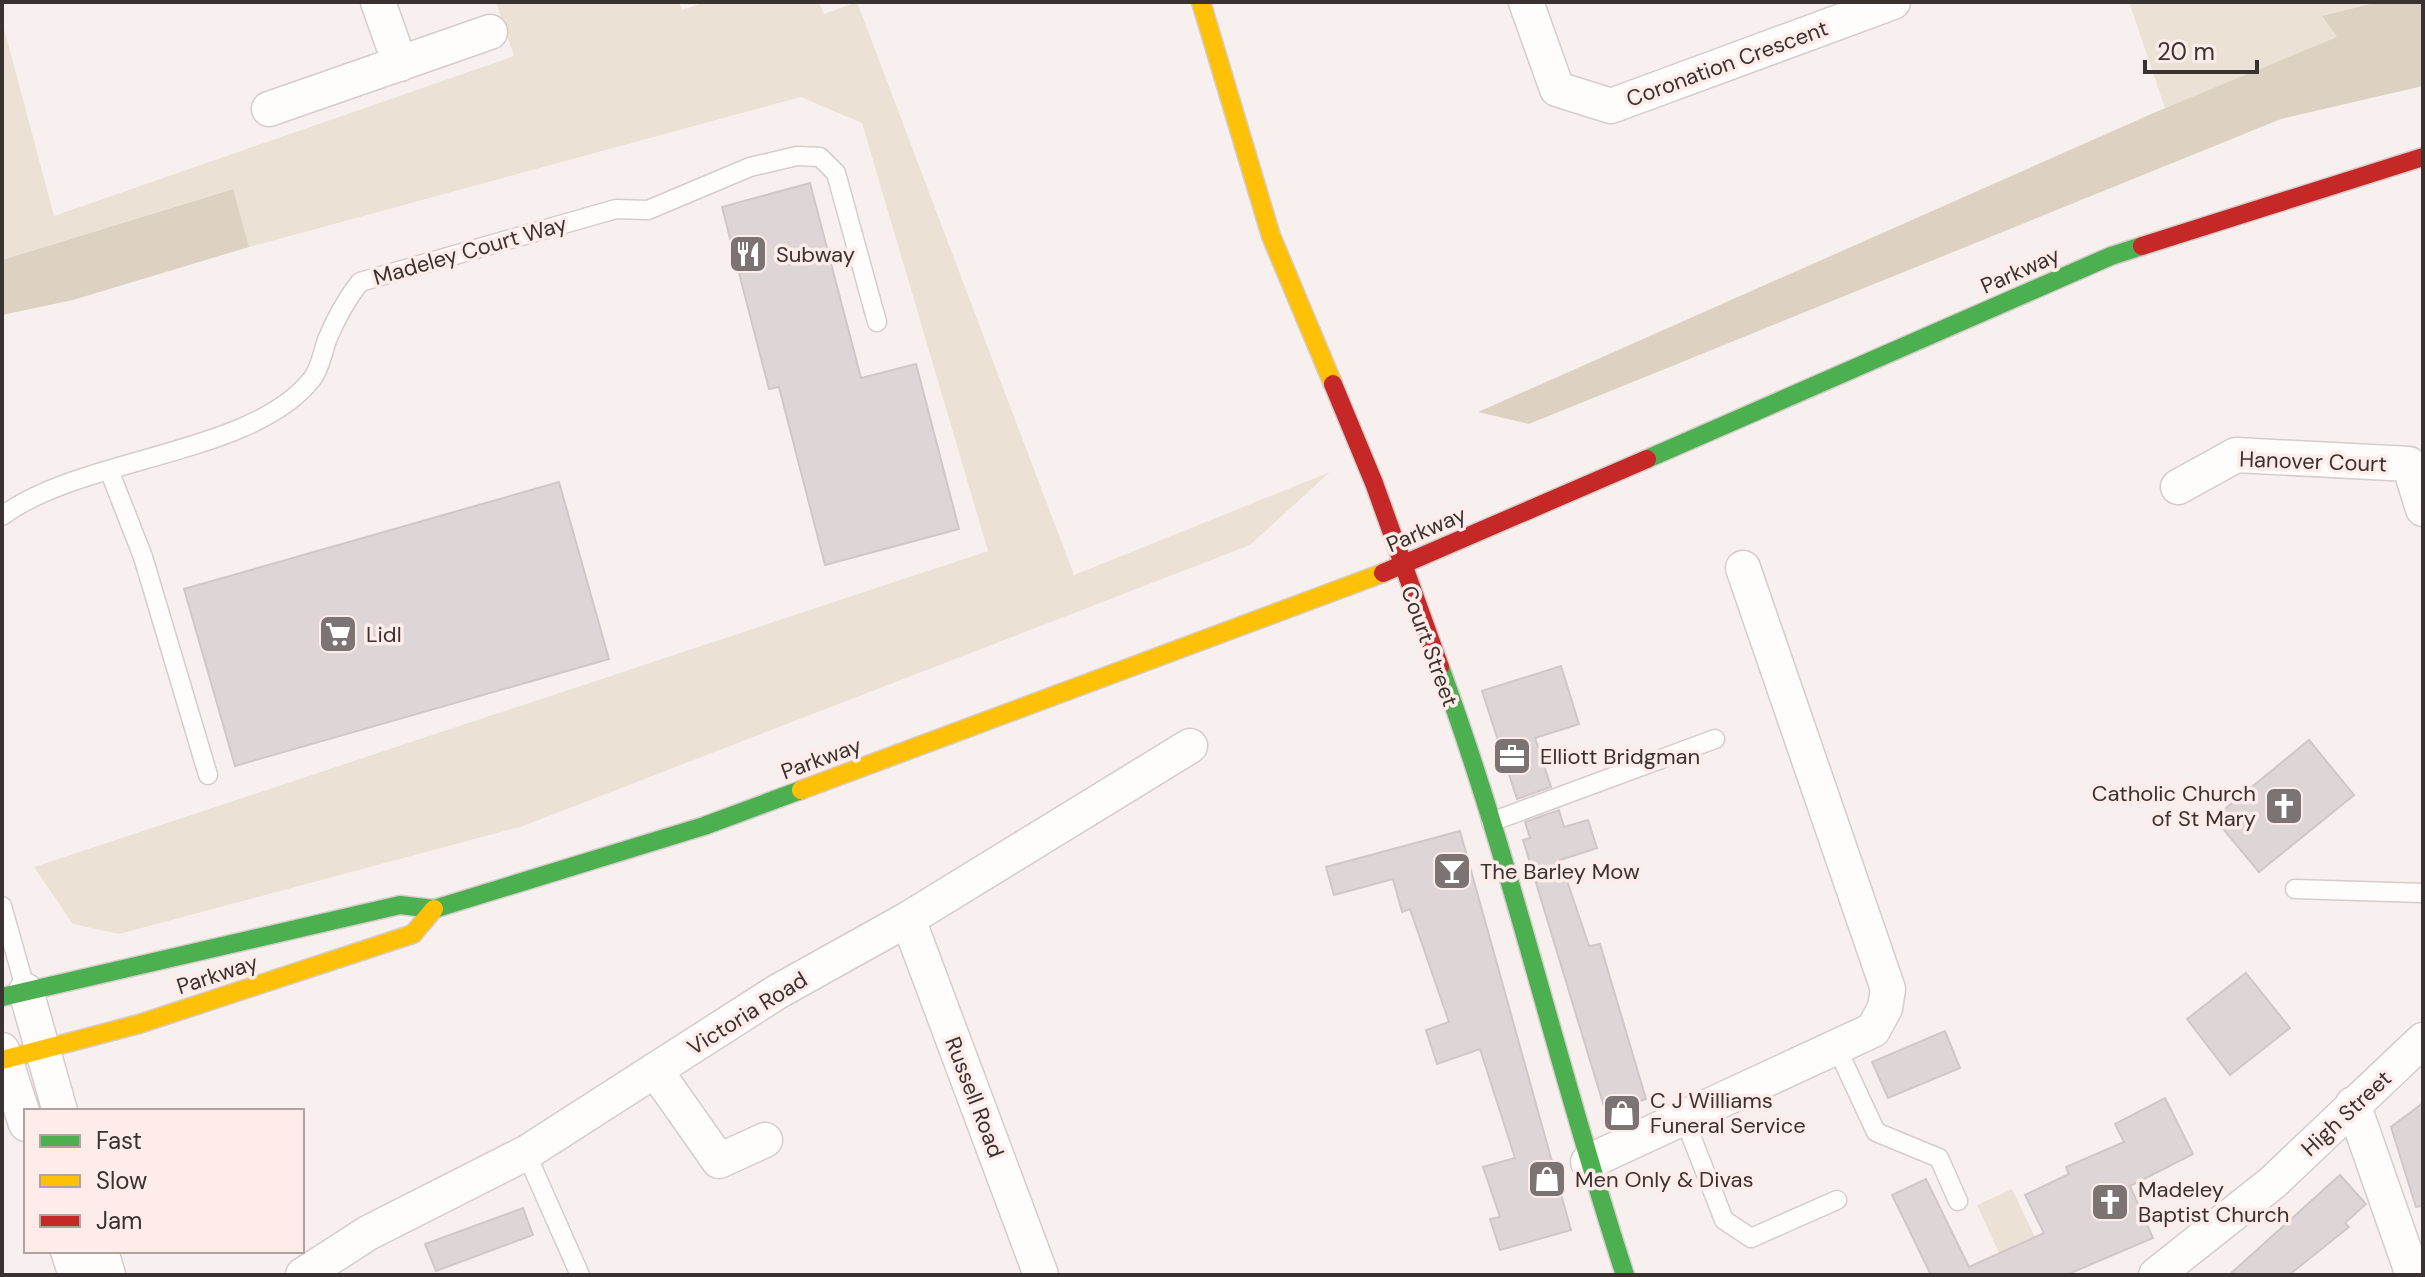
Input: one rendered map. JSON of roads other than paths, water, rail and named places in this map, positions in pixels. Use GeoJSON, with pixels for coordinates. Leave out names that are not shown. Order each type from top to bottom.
{"type":"FeatureCollection","features":[{"type":"Feature","properties":{"kind":"street"},"geometry":{"type":"LineString","coordinates":[[378,2],[400,64]]}},
{"type":"Feature","properties":{"kind":"street","name":"Court Street"},"geometry":{"type":"LineString","coordinates":[[1201,2],[1271,236],[1374,483],[1401,566],[1443,674],[1516,901],[1588,1162],[1625,1275]]}},
{"type":"Feature","properties":{"kind":"street","name":"Coronation Crescent"},"geometry":{"type":"LineString","coordinates":[[1526,2],[1557,89],[1611,106],[1893,2]]}},
{"type":"Feature","properties":{"kind":"street"},"geometry":{"type":"LineString","coordinates":[[269,109],[490,32]]}},
{"type":"Feature","properties":{"kind":"street","name":"Parkway"},"geometry":{"type":"LineString","coordinates":[[14,994],[400,905],[434,909],[704,826],[1401,566],[2111,256],[2423,157]]}},
{"type":"Feature","properties":{"kind":"street","name":"Hanover Court"},"geometry":{"type":"LineString","coordinates":[[2178,487],[2236,455],[2416,457],[2423,509]]}},
{"type":"Feature","properties":{"kind":"street"},"geometry":{"type":"LineString","coordinates":[[1588,1162],[1873,1030],[1885,1008],[1888,989],[1743,568]]}},
{"type":"Feature","properties":{"kind":"street","name":"Victoria Road"},"geometry":{"type":"LineString","coordinates":[[303,1275],[368,1233],[526,1153],[777,992],[908,919],[1190,746]]}},
{"type":"Feature","properties":{"kind":"street","name":"Parkway"},"geometry":{"type":"LineString","coordinates":[[3,1057],[139,1024],[413,934],[434,909]]}},
{"type":"Feature","properties":{"kind":"street","name":"Russell Road"},"geometry":{"type":"LineString","coordinates":[[908,919],[1041,1275]]}},
{"type":"Feature","properties":{"kind":"street"},"geometry":{"type":"LineString","coordinates":[[14,994],[42,1050],[59,1109]]}},
{"type":"Feature","properties":{"kind":"street","name":"High Street"},"geometry":{"type":"LineString","coordinates":[[2156,1275],[2272,1183],[2423,1040]]}},
{"type":"Feature","properties":{"kind":"street"},"geometry":{"type":"LineString","coordinates":[[3,1057],[24,1118]]}},
{"type":"Feature","properties":{"kind":"street"},"geometry":{"type":"LineString","coordinates":[[655,1070],[719,1161],[765,1140]]}},
{"type":"Feature","properties":{"kind":"street"},"geometry":{"type":"LineString","coordinates":[[2353,1104],[2413,1275]]}},
{"type":"Feature","properties":{"kind":"street"},"geometry":{"type":"LineString","coordinates":[[69,1253],[76,1275]]}},
{"type":"Feature","properties":{"kind":"street"},"geometry":{"type":"LineString","coordinates":[[102,1253],[108,1275]]}},
{"type":"Feature","properties":{"kind":"lane","name":"Madeley Court Way"},"geometry":{"type":"LineString","coordinates":[[2,516],[27,497],[200,442],[272,413],[313,378],[343,303],[360,282],[616,209],[648,210],[750,167],[797,156],[820,157],[836,173],[877,322]]}},
{"type":"Feature","properties":{"kind":"lane"},"geometry":{"type":"LineString","coordinates":[[109,470],[143,557],[208,775]]}},
{"type":"Feature","properties":{"kind":"lane"},"geometry":{"type":"LineString","coordinates":[[1491,822],[1715,739]]}},
{"type":"Feature","properties":{"kind":"lane"},"geometry":{"type":"LineString","coordinates":[[2295,889],[2423,893]]}},
{"type":"Feature","properties":{"kind":"lane"},"geometry":{"type":"LineString","coordinates":[[2,906],[14,994]]}},
{"type":"Feature","properties":{"kind":"lane"},"geometry":{"type":"LineString","coordinates":[[1836,1046],[1876,1132],[1939,1158],[1958,1201]]}},
{"type":"Feature","properties":{"kind":"lane"},"geometry":{"type":"LineString","coordinates":[[1684,1118],[1724,1220],[1751,1238],[1837,1200]]}},
{"type":"Feature","properties":{"kind":"lane"},"geometry":{"type":"LineString","coordinates":[[526,1153],[580,1275]]}},
{"type":"Feature","properties":{"kind":"place","name":"Subway"},"geometry":{"type":"Point","coordinates":[748,254]}},
{"type":"Feature","properties":{"kind":"place","name":"Lidl"},"geometry":{"type":"Point","coordinates":[338,634]}},
{"type":"Feature","properties":{"kind":"place","name":"Elliott Bridgman"},"geometry":{"type":"Point","coordinates":[1512,756]}},
{"type":"Feature","properties":{"kind":"place","name":"Catholic Church of St Mary"},"geometry":{"type":"Point","coordinates":[2284,806]}},
{"type":"Feature","properties":{"kind":"place","name":"The Barley Mow"},"geometry":{"type":"Point","coordinates":[1452,871]}},
{"type":"Feature","properties":{"kind":"place","name":"C J Williams Funeral Service"},"geometry":{"type":"Point","coordinates":[1622,1113]}},
{"type":"Feature","properties":{"kind":"place","name":"Men Only & Divas"},"geometry":{"type":"Point","coordinates":[1547,1179]}},
{"type":"Feature","properties":{"kind":"place","name":"Madeley Baptist Church"},"geometry":{"type":"Point","coordinates":[2110,1202]}}]}
